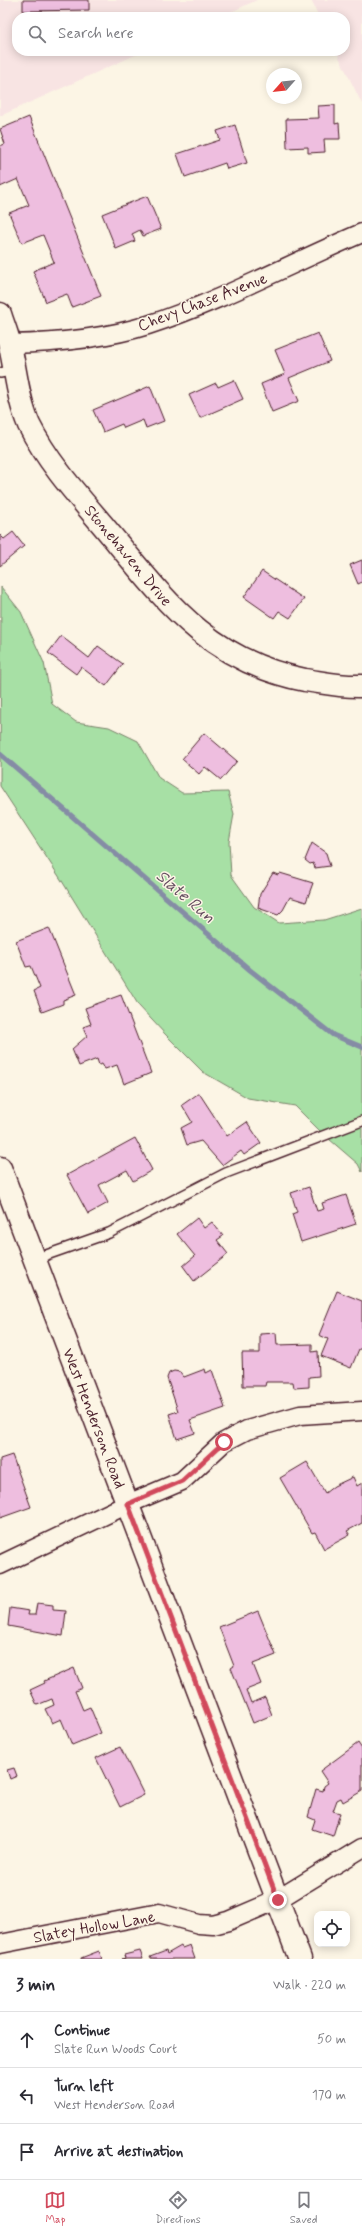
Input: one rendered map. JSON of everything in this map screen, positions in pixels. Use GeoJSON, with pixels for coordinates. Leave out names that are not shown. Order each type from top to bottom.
{"type":"FeatureCollection","features":[{"type":"Feature","properties":{"kind":"main road","name":"Stonehaven Drive"},"geometry":{"type":"LineString","coordinates":[[0,314],[10,344],[7,372],[44,451],[82,501],[178,614],[210,640],[260,668],[296,678],[343,687],[362,686]]}},
{"type":"Feature","properties":{"kind":"main road","name":"West Henderson Road"},"geometry":{"type":"LineString","coordinates":[[0,1168],[300,1959]]}},
{"type":"Feature","properties":{"kind":"street","name":"Chevy Chase Avenue"},"geometry":{"type":"LineString","coordinates":[[10,344],[95,337],[147,325],[224,296],[362,233]]}},
{"type":"Feature","properties":{"kind":"street"},"geometry":{"type":"LineString","coordinates":[[0,1564],[128,1504],[182,1481],[224,1442],[247,1430],[300,1415],[362,1411]]}},
{"type":"Feature","properties":{"kind":"street","name":"Slatey Hollow Lane"},"geometry":{"type":"LineString","coordinates":[[0,1944],[159,1912],[199,1924],[213,1925],[243,1916],[278,1900],[362,1848]]}},
{"type":"Feature","properties":{"kind":"lane"},"geometry":{"type":"LineString","coordinates":[[35,1259],[109,1233],[226,1174],[362,1121]]}},
{"type":"Feature","properties":{"kind":"shaded area"},"geometry":{"type":"Polygon","coordinates":[[[0,0],[257,0],[231,12],[12,12],[12,56],[133,56],[0,116],[0,0]]]}},
{"type":"Feature","properties":{"kind":"shaded area"},"geometry":{"type":"Polygon","coordinates":[[[311,0],[362,0],[362,104],[338,56],[350,56],[350,12],[317,12],[311,0]]]}},
{"type":"Feature","properties":{"kind":"green space"},"geometry":{"type":"Polygon","coordinates":[[[1,587],[21,612],[44,663],[52,704],[76,722],[109,727],[138,741],[159,778],[182,793],[228,792],[234,814],[229,842],[231,875],[254,907],[279,923],[324,920],[362,908],[362,1172],[358,1164],[322,1133],[295,1106],[248,1098],[203,1072],[165,1034],[139,1006],[62,881],[0,786],[1,587]]]}},
{"type":"Feature","properties":{"kind":"building"},"geometry":{"type":"Polygon","coordinates":[[[23,0],[89,0],[89,10],[23,11],[23,0]]]}},
{"type":"Feature","properties":{"kind":"building"},"geometry":{"type":"Polygon","coordinates":[[[335,105],[335,124],[339,123],[340,139],[324,139],[325,152],[308,153],[308,147],[287,148],[286,119],[319,118],[318,106],[335,105]]]}},
{"type":"Feature","properties":{"kind":"building"},"geometry":{"type":"Polygon","coordinates":[[[29,117],[101,296],[72,307],[67,294],[46,302],[33,271],[54,262],[43,235],[22,243],[9,213],[29,205],[18,179],[0,187],[0,146],[5,144],[0,129],[29,117]]]}},
{"type":"Feature","properties":{"kind":"building"},"geometry":{"type":"Polygon","coordinates":[[[235,125],[247,163],[227,169],[225,163],[185,177],[177,154],[220,140],[217,131],[235,125]]]}},
{"type":"Feature","properties":{"kind":"building"},"geometry":{"type":"Polygon","coordinates":[[[147,196],[161,229],[143,236],[140,230],[132,234],[135,241],[116,249],[102,214],[147,196]]]}},
{"type":"Feature","properties":{"kind":"building"},"geometry":{"type":"Polygon","coordinates":[[[318,333],[330,361],[289,378],[299,401],[272,412],[261,384],[285,374],[275,350],[318,333]]]}},
{"type":"Feature","properties":{"kind":"building"},"geometry":{"type":"Polygon","coordinates":[[[234,380],[243,399],[200,418],[189,395],[216,383],[218,387],[234,380]]]}},
{"type":"Feature","properties":{"kind":"building"},"geometry":{"type":"Polygon","coordinates":[[[150,386],[164,421],[146,428],[143,420],[124,428],[122,424],[103,432],[93,410],[150,386]]]}},
{"type":"Feature","properties":{"kind":"building"},"geometry":{"type":"Polygon","coordinates":[[[13,532],[24,546],[0,566],[0,535],[4,539],[13,532]]]}},
{"type":"Feature","properties":{"kind":"building"},"geometry":{"type":"Polygon","coordinates":[[[362,560],[362,582],[358,584],[350,565],[362,560]]]}},
{"type":"Feature","properties":{"kind":"building"},"geometry":{"type":"Polygon","coordinates":[[[262,571],[304,599],[290,618],[279,611],[274,618],[244,597],[262,571]]]}},
{"type":"Feature","properties":{"kind":"building"},"geometry":{"type":"Polygon","coordinates":[[[61,636],[89,658],[98,646],[123,664],[106,686],[81,667],[76,674],[48,653],[61,636]]]}},
{"type":"Feature","properties":{"kind":"building"},"geometry":{"type":"Polygon","coordinates":[[[204,733],[237,761],[221,780],[205,767],[199,774],[182,759],[204,733]]]}},
{"type":"Feature","properties":{"kind":"building"},"geometry":{"type":"Polygon","coordinates":[[[312,843],[326,853],[330,866],[315,868],[313,863],[310,864],[305,860],[312,843]]]}},
{"type":"Feature","properties":{"kind":"building"},"geometry":{"type":"Polygon","coordinates":[[[273,873],[278,875],[280,873],[313,883],[306,902],[290,897],[283,910],[278,915],[258,908],[260,894],[273,873]]]}},
{"type":"Feature","properties":{"kind":"building"},"geometry":{"type":"Polygon","coordinates":[[[49,928],[76,995],[63,1000],[63,1004],[42,1012],[34,991],[40,988],[31,966],[26,967],[16,941],[49,928]]]}},
{"type":"Feature","properties":{"kind":"building"},"geometry":{"type":"Polygon","coordinates":[[[121,995],[151,1073],[124,1084],[117,1065],[105,1069],[102,1064],[99,1065],[97,1059],[79,1066],[72,1049],[87,1036],[83,1027],[91,1024],[85,1008],[121,995]]]}},
{"type":"Feature","properties":{"kind":"building"},"geometry":{"type":"Polygon","coordinates":[[[199,1093],[227,1136],[247,1122],[261,1143],[244,1155],[241,1151],[222,1165],[201,1141],[187,1145],[181,1128],[192,1122],[182,1105],[199,1093]]]}},
{"type":"Feature","properties":{"kind":"building"},"geometry":{"type":"Polygon","coordinates":[[[135,1138],[152,1170],[133,1181],[127,1170],[99,1185],[108,1203],[88,1214],[67,1175],[135,1138]]]}},
{"type":"Feature","properties":{"kind":"building"},"geometry":{"type":"Polygon","coordinates":[[[309,1187],[317,1211],[324,1209],[322,1203],[346,1195],[356,1224],[301,1242],[292,1214],[297,1212],[291,1193],[309,1187]]]}},
{"type":"Feature","properties":{"kind":"building"},"geometry":{"type":"Polygon","coordinates":[[[197,1218],[204,1228],[212,1222],[223,1236],[217,1240],[228,1254],[194,1281],[183,1266],[195,1256],[177,1234],[197,1218]]]}},
{"type":"Feature","properties":{"kind":"building"},"geometry":{"type":"Polygon","coordinates":[[[337,1291],[362,1301],[362,1349],[359,1349],[351,1368],[321,1356],[328,1339],[319,1335],[337,1291]]]}},
{"type":"Feature","properties":{"kind":"building"},"geometry":{"type":"Polygon","coordinates":[[[276,1333],[277,1345],[312,1344],[312,1352],[318,1351],[319,1376],[309,1377],[309,1387],[294,1388],[293,1382],[266,1382],[265,1386],[243,1386],[242,1353],[260,1353],[260,1334],[276,1333]]]}},
{"type":"Feature","properties":{"kind":"building"},"geometry":{"type":"Polygon","coordinates":[[[205,1369],[206,1373],[212,1370],[225,1408],[190,1420],[195,1433],[177,1439],[169,1414],[178,1411],[167,1378],[169,1373],[174,1371],[180,1372],[184,1377],[205,1369]]]}},
{"type":"Feature","properties":{"kind":"building"},"geometry":{"type":"Polygon","coordinates":[[[12,1455],[31,1507],[0,1518],[0,1459],[12,1455]]]}},
{"type":"Feature","properties":{"kind":"building"},"geometry":{"type":"Polygon","coordinates":[[[307,1462],[325,1493],[334,1486],[353,1477],[357,1486],[362,1483],[362,1523],[347,1531],[350,1535],[324,1549],[315,1532],[312,1533],[280,1478],[307,1462]]]}},
{"type":"Feature","properties":{"kind":"building"},"geometry":{"type":"Polygon","coordinates":[[[37,1603],[53,1605],[53,1610],[66,1611],[63,1636],[8,1626],[10,1608],[29,1611],[28,1615],[35,1615],[37,1603]]]}},
{"type":"Feature","properties":{"kind":"building"},"geometry":{"type":"Polygon","coordinates":[[[258,1611],[276,1655],[253,1664],[261,1684],[246,1690],[251,1703],[265,1697],[272,1715],[253,1723],[231,1668],[234,1666],[219,1627],[258,1611]]]}},
{"type":"Feature","properties":{"kind":"building"},"geometry":{"type":"Polygon","coordinates":[[[74,1668],[82,1688],[75,1691],[83,1710],[90,1707],[101,1733],[72,1745],[61,1719],[52,1723],[45,1709],[54,1705],[52,1699],[37,1705],[30,1690],[45,1683],[44,1681],[74,1668]]]}},
{"type":"Feature","properties":{"kind":"building"},"geometry":{"type":"Polygon","coordinates":[[[358,1743],[362,1749],[362,1791],[343,1802],[341,1798],[337,1800],[333,1811],[340,1813],[333,1836],[312,1829],[315,1820],[308,1817],[316,1789],[323,1791],[324,1786],[328,1783],[320,1771],[358,1743]]]}},
{"type":"Feature","properties":{"kind":"building"},"geometry":{"type":"Polygon","coordinates":[[[120,1747],[144,1795],[120,1807],[96,1758],[120,1747]]]}},
{"type":"Feature","properties":{"kind":"building"},"geometry":{"type":"Polygon","coordinates":[[[14,1768],[17,1776],[10,1779],[7,1770],[14,1768]]]}},
{"type":"Feature","properties":{"kind":"building"},"geometry":{"type":"Polygon","coordinates":[[[190,1945],[195,1959],[151,1959],[150,1957],[166,1951],[167,1954],[181,1946],[182,1948],[190,1945]]]}},
{"type":"Feature","properties":{"kind":"building"},"geometry":{"type":"Polygon","coordinates":[[[99,1951],[102,1959],[81,1959],[81,1958],[99,1951]]]}},
{"type":"Feature","properties":{"kind":"building"},"geometry":{"type":"Polygon","coordinates":[[[140,1951],[143,1959],[122,1959],[125,1958],[124,1955],[140,1951]]]}},
{"type":"Feature","properties":{"kind":"waterway","name":"Slate Run"},"geometry":{"type":"LineString","coordinates":[[0,754],[250,970],[333,1035],[362,1047]]}},
{"type":"Feature","properties":{"kind":"route"},"geometry":{"type":"LineString","coordinates":[[224,1442],[192,1474],[182,1481],[169,1488],[128,1504],[278,1900]]}}]}
